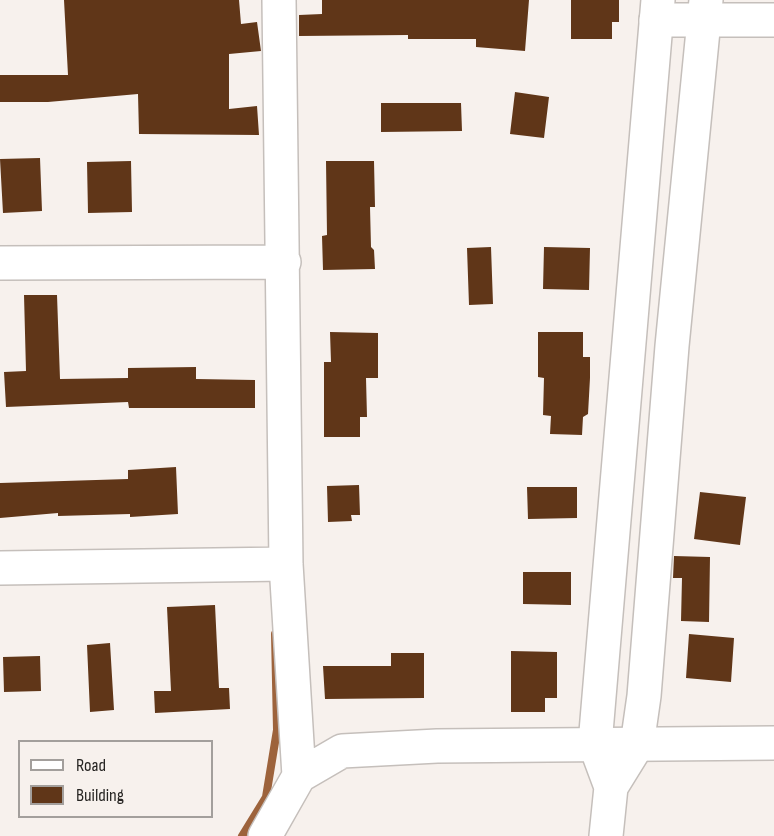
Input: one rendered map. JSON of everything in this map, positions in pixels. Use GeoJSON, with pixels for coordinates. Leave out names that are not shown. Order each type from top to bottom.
{"type":"FeatureCollection","features":[{"type":"Feature","properties":{"kind":"street"},"geometry":{"type":"LineString","coordinates":[[279,0],[284,262],[285,564],[299,776]]}},
{"type":"Feature","properties":{"kind":"street"},"geometry":{"type":"LineString","coordinates":[[611,787],[595,744],[657,10],[706,10],[774,20]]}},
{"type":"Feature","properties":{"kind":"street"},"geometry":{"type":"LineString","coordinates":[[606,836],[611,787],[637,745],[644,696],[693,128],[706,10]]}},
{"type":"Feature","properties":{"kind":"street"},"geometry":{"type":"LineString","coordinates":[[646,124],[693,128]]}},
{"type":"Feature","properties":{"kind":"street"},"geometry":{"type":"LineString","coordinates":[[0,263],[284,262]]}},
{"type":"Feature","properties":{"kind":"street"},"geometry":{"type":"LineString","coordinates":[[615,505],[659,508]]}},
{"type":"Feature","properties":{"kind":"street"},"geometry":{"type":"LineString","coordinates":[[0,568],[285,564]]}},
{"type":"Feature","properties":{"kind":"street"},"geometry":{"type":"LineString","coordinates":[[265,836],[299,776],[342,751],[437,746],[774,743]]}},
{"type":"Feature","properties":{"kind":"building"},"geometry":{"type":"Polygon","coordinates":[[[64,0],[239,0],[241,24],[257,22],[261,51],[229,54],[229,109],[257,106],[259,135],[139,134],[138,94],[48,102],[0,102],[0,75],[68,75],[64,0]]]}},
{"type":"Feature","properties":{"kind":"building"},"geometry":{"type":"Polygon","coordinates":[[[322,0],[529,0],[525,51],[476,47],[476,39],[408,39],[408,35],[299,36],[299,15],[322,14],[322,0]]]}},
{"type":"Feature","properties":{"kind":"building"},"geometry":{"type":"Polygon","coordinates":[[[571,0],[619,0],[619,22],[612,22],[612,39],[571,39],[571,0]]]}},
{"type":"Feature","properties":{"kind":"building"},"geometry":{"type":"Polygon","coordinates":[[[515,92],[549,97],[544,138],[510,134],[515,92]]]}},
{"type":"Feature","properties":{"kind":"building"},"geometry":{"type":"Polygon","coordinates":[[[381,103],[461,103],[462,131],[381,132],[381,103]]]}},
{"type":"Feature","properties":{"kind":"building"},"geometry":{"type":"Polygon","coordinates":[[[40,158],[42,211],[3,213],[0,159],[40,158]]]}},
{"type":"Feature","properties":{"kind":"building"},"geometry":{"type":"Polygon","coordinates":[[[131,161],[132,212],[88,213],[87,162],[131,161]]]}},
{"type":"Feature","properties":{"kind":"building"},"geometry":{"type":"Polygon","coordinates":[[[326,161],[374,161],[375,207],[370,207],[371,247],[374,250],[375,269],[323,270],[322,236],[327,235],[326,161]]]}},
{"type":"Feature","properties":{"kind":"building"},"geometry":{"type":"Polygon","coordinates":[[[491,247],[493,304],[469,305],[467,248],[491,247]]]}},
{"type":"Feature","properties":{"kind":"building"},"geometry":{"type":"Polygon","coordinates":[[[544,247],[590,248],[589,290],[543,289],[544,247]]]}},
{"type":"Feature","properties":{"kind":"building"},"geometry":{"type":"Polygon","coordinates":[[[24,295],[57,295],[60,379],[128,378],[128,368],[196,367],[196,379],[255,380],[255,408],[129,408],[128,402],[6,407],[4,372],[26,371],[24,295]]]}},
{"type":"Feature","properties":{"kind":"building"},"geometry":{"type":"Polygon","coordinates":[[[330,332],[378,333],[378,378],[366,378],[367,417],[360,417],[360,437],[324,437],[324,362],[331,362],[330,332]]]}},
{"type":"Feature","properties":{"kind":"building"},"geometry":{"type":"Polygon","coordinates":[[[538,332],[583,332],[583,357],[590,357],[590,378],[588,414],[583,417],[582,435],[550,434],[551,416],[543,415],[544,378],[538,377],[538,332]]]}},
{"type":"Feature","properties":{"kind":"building"},"geometry":{"type":"Polygon","coordinates":[[[176,467],[178,514],[130,517],[130,514],[58,516],[58,513],[0,518],[0,483],[128,479],[128,470],[176,467]]]}},
{"type":"Feature","properties":{"kind":"building"},"geometry":{"type":"Polygon","coordinates":[[[359,485],[360,515],[351,515],[352,521],[328,522],[327,486],[359,485]]]}},
{"type":"Feature","properties":{"kind":"building"},"geometry":{"type":"Polygon","coordinates":[[[527,487],[577,487],[577,518],[528,519],[527,487]]]}},
{"type":"Feature","properties":{"kind":"building"},"geometry":{"type":"Polygon","coordinates":[[[700,492],[746,497],[740,545],[694,539],[700,492]]]}},
{"type":"Feature","properties":{"kind":"building"},"geometry":{"type":"Polygon","coordinates":[[[674,556],[710,557],[709,622],[681,621],[682,578],[673,578],[674,556]]]}},
{"type":"Feature","properties":{"kind":"building"},"geometry":{"type":"Polygon","coordinates":[[[523,572],[571,572],[571,605],[523,604],[523,572]]]}},
{"type":"Feature","properties":{"kind":"building"},"geometry":{"type":"Polygon","coordinates":[[[215,605],[219,688],[229,688],[230,709],[155,713],[154,691],[171,691],[167,607],[215,605]]]}},
{"type":"Feature","properties":{"kind":"building"},"geometry":{"type":"Polygon","coordinates":[[[689,634],[734,638],[731,682],[686,678],[689,634]]]}},
{"type":"Feature","properties":{"kind":"building"},"geometry":{"type":"Polygon","coordinates":[[[110,643],[114,710],[90,712],[87,645],[110,643]]]}},
{"type":"Feature","properties":{"kind":"building"},"geometry":{"type":"Polygon","coordinates":[[[511,651],[557,652],[557,698],[545,698],[545,712],[511,712],[511,651]]]}},
{"type":"Feature","properties":{"kind":"building"},"geometry":{"type":"Polygon","coordinates":[[[391,653],[424,653],[424,698],[325,699],[323,666],[391,666],[391,653]]]}},
{"type":"Feature","properties":{"kind":"building"},"geometry":{"type":"Polygon","coordinates":[[[40,656],[41,691],[4,692],[3,657],[40,656]]]}},
{"type":"Feature","properties":{"kind":"waterway"},"geometry":{"type":"LineString","coordinates":[[242,836],[266,797],[277,730],[275,634]]}}]}
